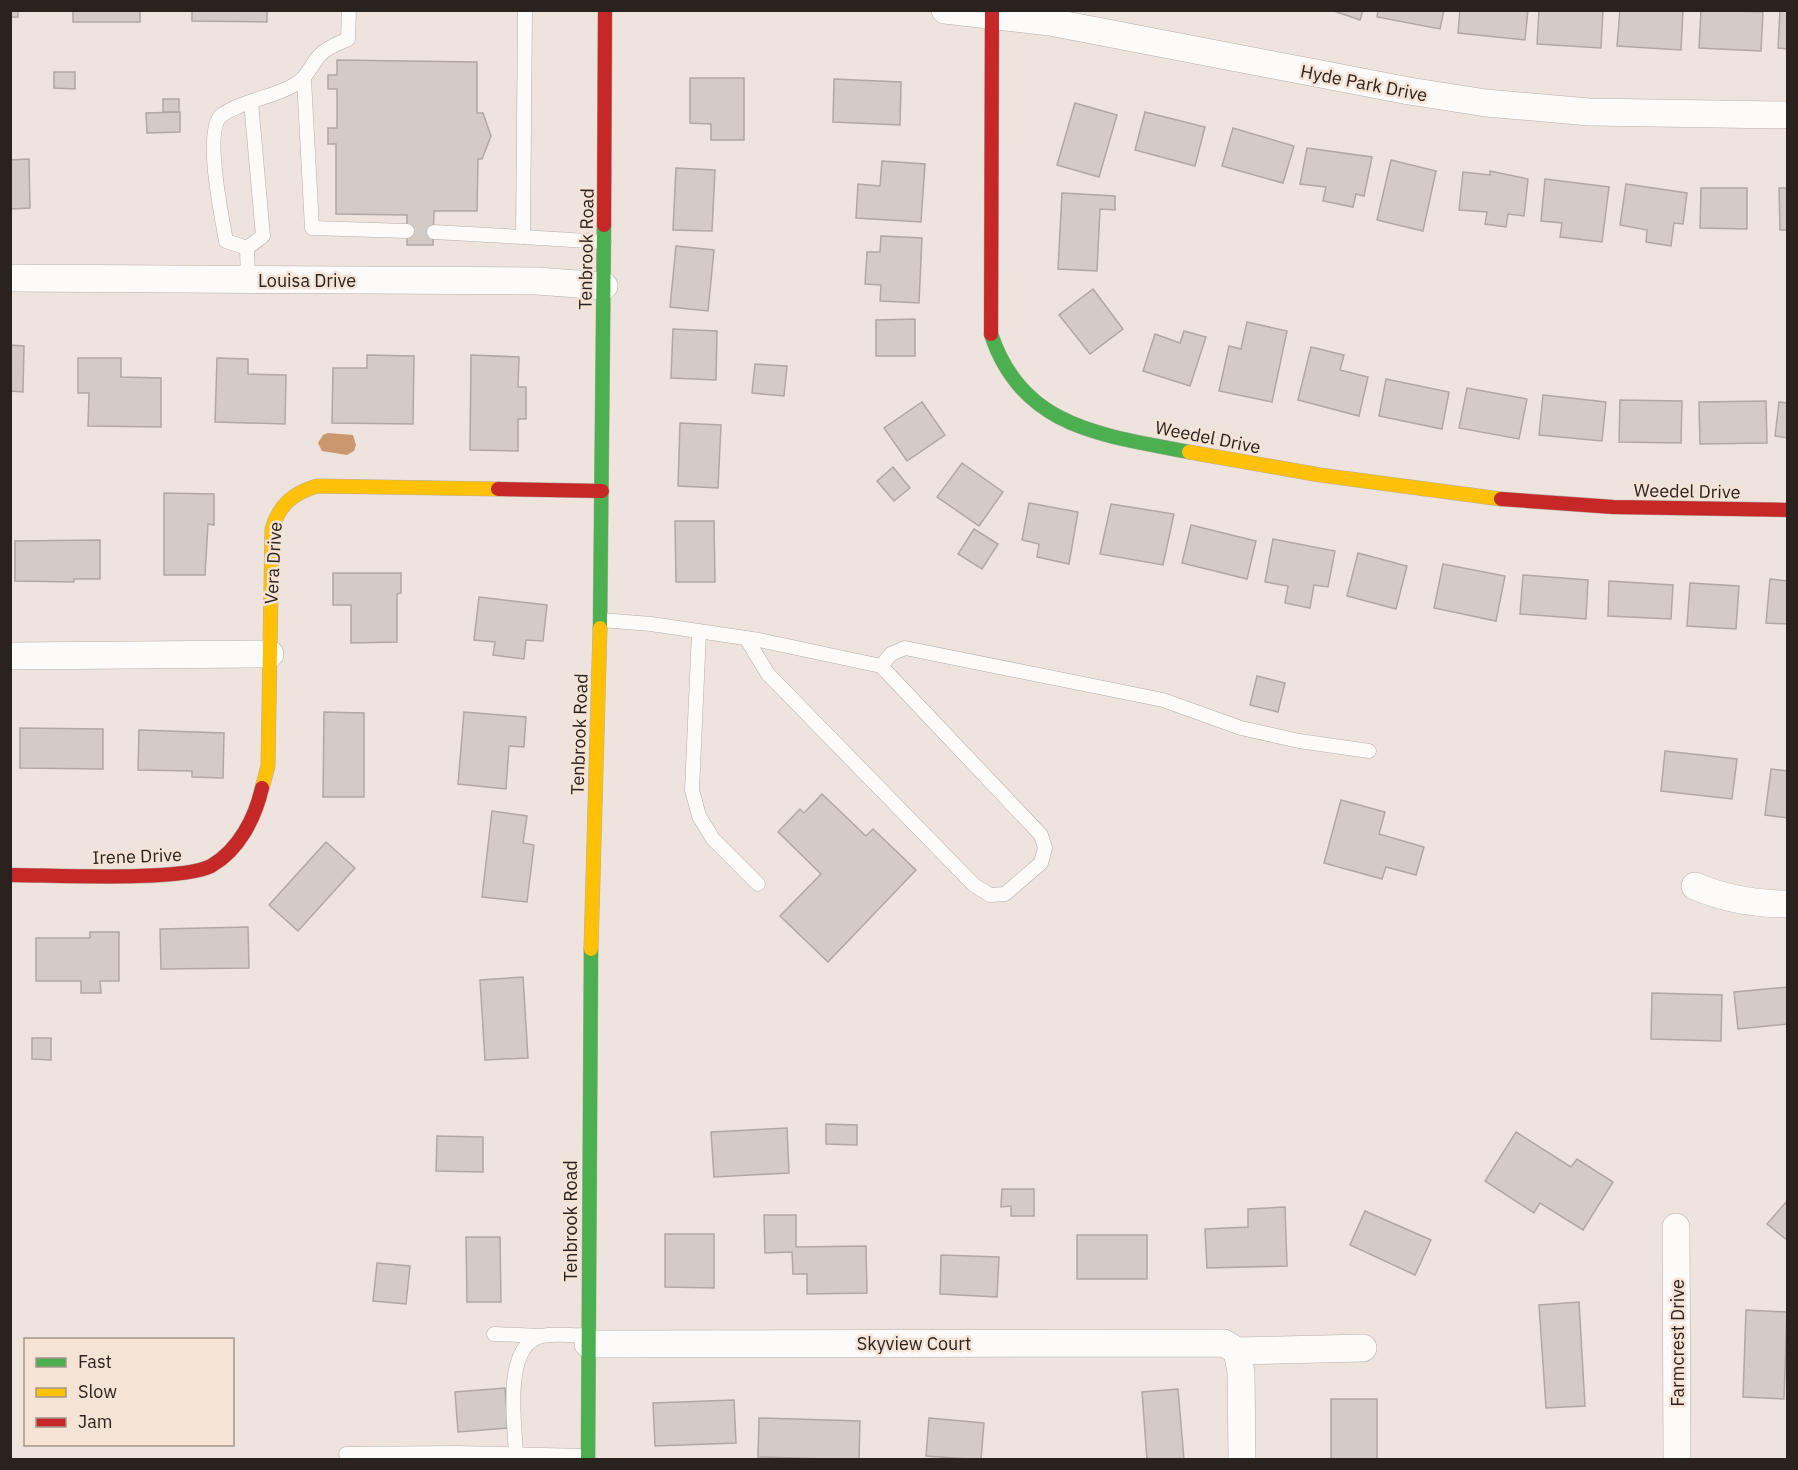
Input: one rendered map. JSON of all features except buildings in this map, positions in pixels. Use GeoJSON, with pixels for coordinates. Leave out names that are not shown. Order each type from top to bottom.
{"type":"FeatureCollection","features":[{"type":"Feature","properties":{"kind":"street","name":"Tenbrook Road"},"geometry":{"type":"LineString","coordinates":[[588,1458],[592,865],[601,620],[605,10]]}},
{"type":"Feature","properties":{"kind":"street","name":"Hyde Park Drive"},"geometry":{"type":"LineString","coordinates":[[945,10],[992,13],[1050,22],[1380,86],[1486,103],[1622,113],[1788,115]]}},
{"type":"Feature","properties":{"kind":"street","name":"Weedel Drive"},"geometry":{"type":"LineString","coordinates":[[992,13],[988,320],[994,348],[1014,384],[1045,412],[1065,423],[1109,435],[1286,470],[1361,482],[1557,504],[1788,510]]}},
{"type":"Feature","properties":{"kind":"street","name":"Louisa Drive"},"geometry":{"type":"LineString","coordinates":[[10,278],[537,281],[604,286]]}},
{"type":"Feature","properties":{"kind":"street","name":"Vera Drive"},"geometry":{"type":"LineString","coordinates":[[270,654],[272,529],[275,514],[284,501],[299,490],[317,486],[602,491]]}},
{"type":"Feature","properties":{"kind":"street"},"geometry":{"type":"LineString","coordinates":[[10,656],[270,654]]}},
{"type":"Feature","properties":{"kind":"street","name":"Irene Drive"},"geometry":{"type":"LineString","coordinates":[[10,875],[179,874],[197,872],[226,855],[248,830],[266,781],[269,746],[270,654]]}},
{"type":"Feature","properties":{"kind":"street"},"geometry":{"type":"LineString","coordinates":[[1695,886],[1716,895],[1743,902],[1788,904]]}},
{"type":"Feature","properties":{"kind":"street","name":"Farmcrest Drive"},"geometry":{"type":"LineString","coordinates":[[1676,1227],[1677,1460]]}},
{"type":"Feature","properties":{"kind":"street","name":"Skyview Court"},"geometry":{"type":"LineString","coordinates":[[588,1339],[1224,1343],[1237,1351],[1363,1348]]}},
{"type":"Feature","properties":{"kind":"street"},"geometry":{"type":"LineString","coordinates":[[1237,1351],[1241,1372],[1242,1460]]}},
{"type":"Feature","properties":{"kind":"lane"},"geometry":{"type":"LineString","coordinates":[[247,248],[226,241],[215,182],[214,127],[220,116],[251,102],[282,92],[304,79],[321,53],[348,39],[349,10]]}},
{"type":"Feature","properties":{"kind":"lane"},"geometry":{"type":"LineString","coordinates":[[524,237],[525,10]]}},
{"type":"Feature","properties":{"kind":"lane"},"geometry":{"type":"LineString","coordinates":[[304,79],[312,228],[407,231]]}},
{"type":"Feature","properties":{"kind":"lane"},"geometry":{"type":"LineString","coordinates":[[247,248],[263,236],[251,102]]}},
{"type":"Feature","properties":{"kind":"lane"},"geometry":{"type":"LineString","coordinates":[[434,232],[604,242]]}},
{"type":"Feature","properties":{"kind":"lane"},"geometry":{"type":"LineString","coordinates":[[247,248],[248,280]]}},
{"type":"Feature","properties":{"kind":"lane"},"geometry":{"type":"LineString","coordinates":[[601,620],[651,624],[746,638],[881,666],[1041,836],[1046,848],[1041,863],[1005,894],[990,895],[974,885],[768,674],[746,638]]}},
{"type":"Feature","properties":{"kind":"lane"},"geometry":{"type":"LineString","coordinates":[[699,632],[692,790],[699,816],[713,839],[758,884]]}},
{"type":"Feature","properties":{"kind":"lane"},"geometry":{"type":"LineString","coordinates":[[881,666],[891,654],[905,648],[1163,700],[1241,728],[1299,741],[1369,751]]}},
{"type":"Feature","properties":{"kind":"lane"},"geometry":{"type":"LineString","coordinates":[[494,1334],[588,1339]]}},
{"type":"Feature","properties":{"kind":"lane"},"geometry":{"type":"LineString","coordinates":[[516,1455],[515,1365],[523,1348],[542,1336]]}},
{"type":"Feature","properties":{"kind":"lane"},"geometry":{"type":"LineString","coordinates":[[346,1454],[516,1455],[588,1458]]}},
{"type":"Feature","properties":{"kind":"shaded area"},"geometry":{"type":"Polygon","coordinates":[[[328,433],[353,435],[356,445],[354,451],[347,455],[322,451],[318,443],[323,435],[328,433]]]}},
{"type":"Feature","properties":{"kind":"traffic: fast"},"geometry":{"type":"LineString","coordinates":[[600,628],[604,225]]}},
{"type":"Feature","properties":{"kind":"traffic: fast"},"geometry":{"type":"LineString","coordinates":[[991,334],[1005,366],[1023,390],[1045,409],[1097,432],[1189,452]]}},
{"type":"Feature","properties":{"kind":"traffic: fast"},"geometry":{"type":"LineString","coordinates":[[588,1460],[591,949]]}},
{"type":"Feature","properties":{"kind":"traffic: slow"},"geometry":{"type":"LineString","coordinates":[[1189,452],[1320,475],[1501,499]]}},
{"type":"Feature","properties":{"kind":"traffic: slow"},"geometry":{"type":"LineString","coordinates":[[262,788],[268,766],[272,529],[283,507],[294,496],[317,486],[498,489]]}},
{"type":"Feature","properties":{"kind":"traffic: slow"},"geometry":{"type":"LineString","coordinates":[[591,949],[600,628]]}},
{"type":"Feature","properties":{"kind":"traffic: jam"},"geometry":{"type":"LineString","coordinates":[[604,225],[605,10]]}},
{"type":"Feature","properties":{"kind":"traffic: jam"},"geometry":{"type":"LineString","coordinates":[[991,334],[992,10]]}},
{"type":"Feature","properties":{"kind":"traffic: jam"},"geometry":{"type":"LineString","coordinates":[[498,489],[602,491]]}},
{"type":"Feature","properties":{"kind":"traffic: jam"},"geometry":{"type":"LineString","coordinates":[[1501,499],[1613,507],[1788,510]]}},
{"type":"Feature","properties":{"kind":"traffic: jam"},"geometry":{"type":"LineString","coordinates":[[10,875],[145,876],[195,871],[211,866],[238,842],[255,811],[262,788]]}}]}
